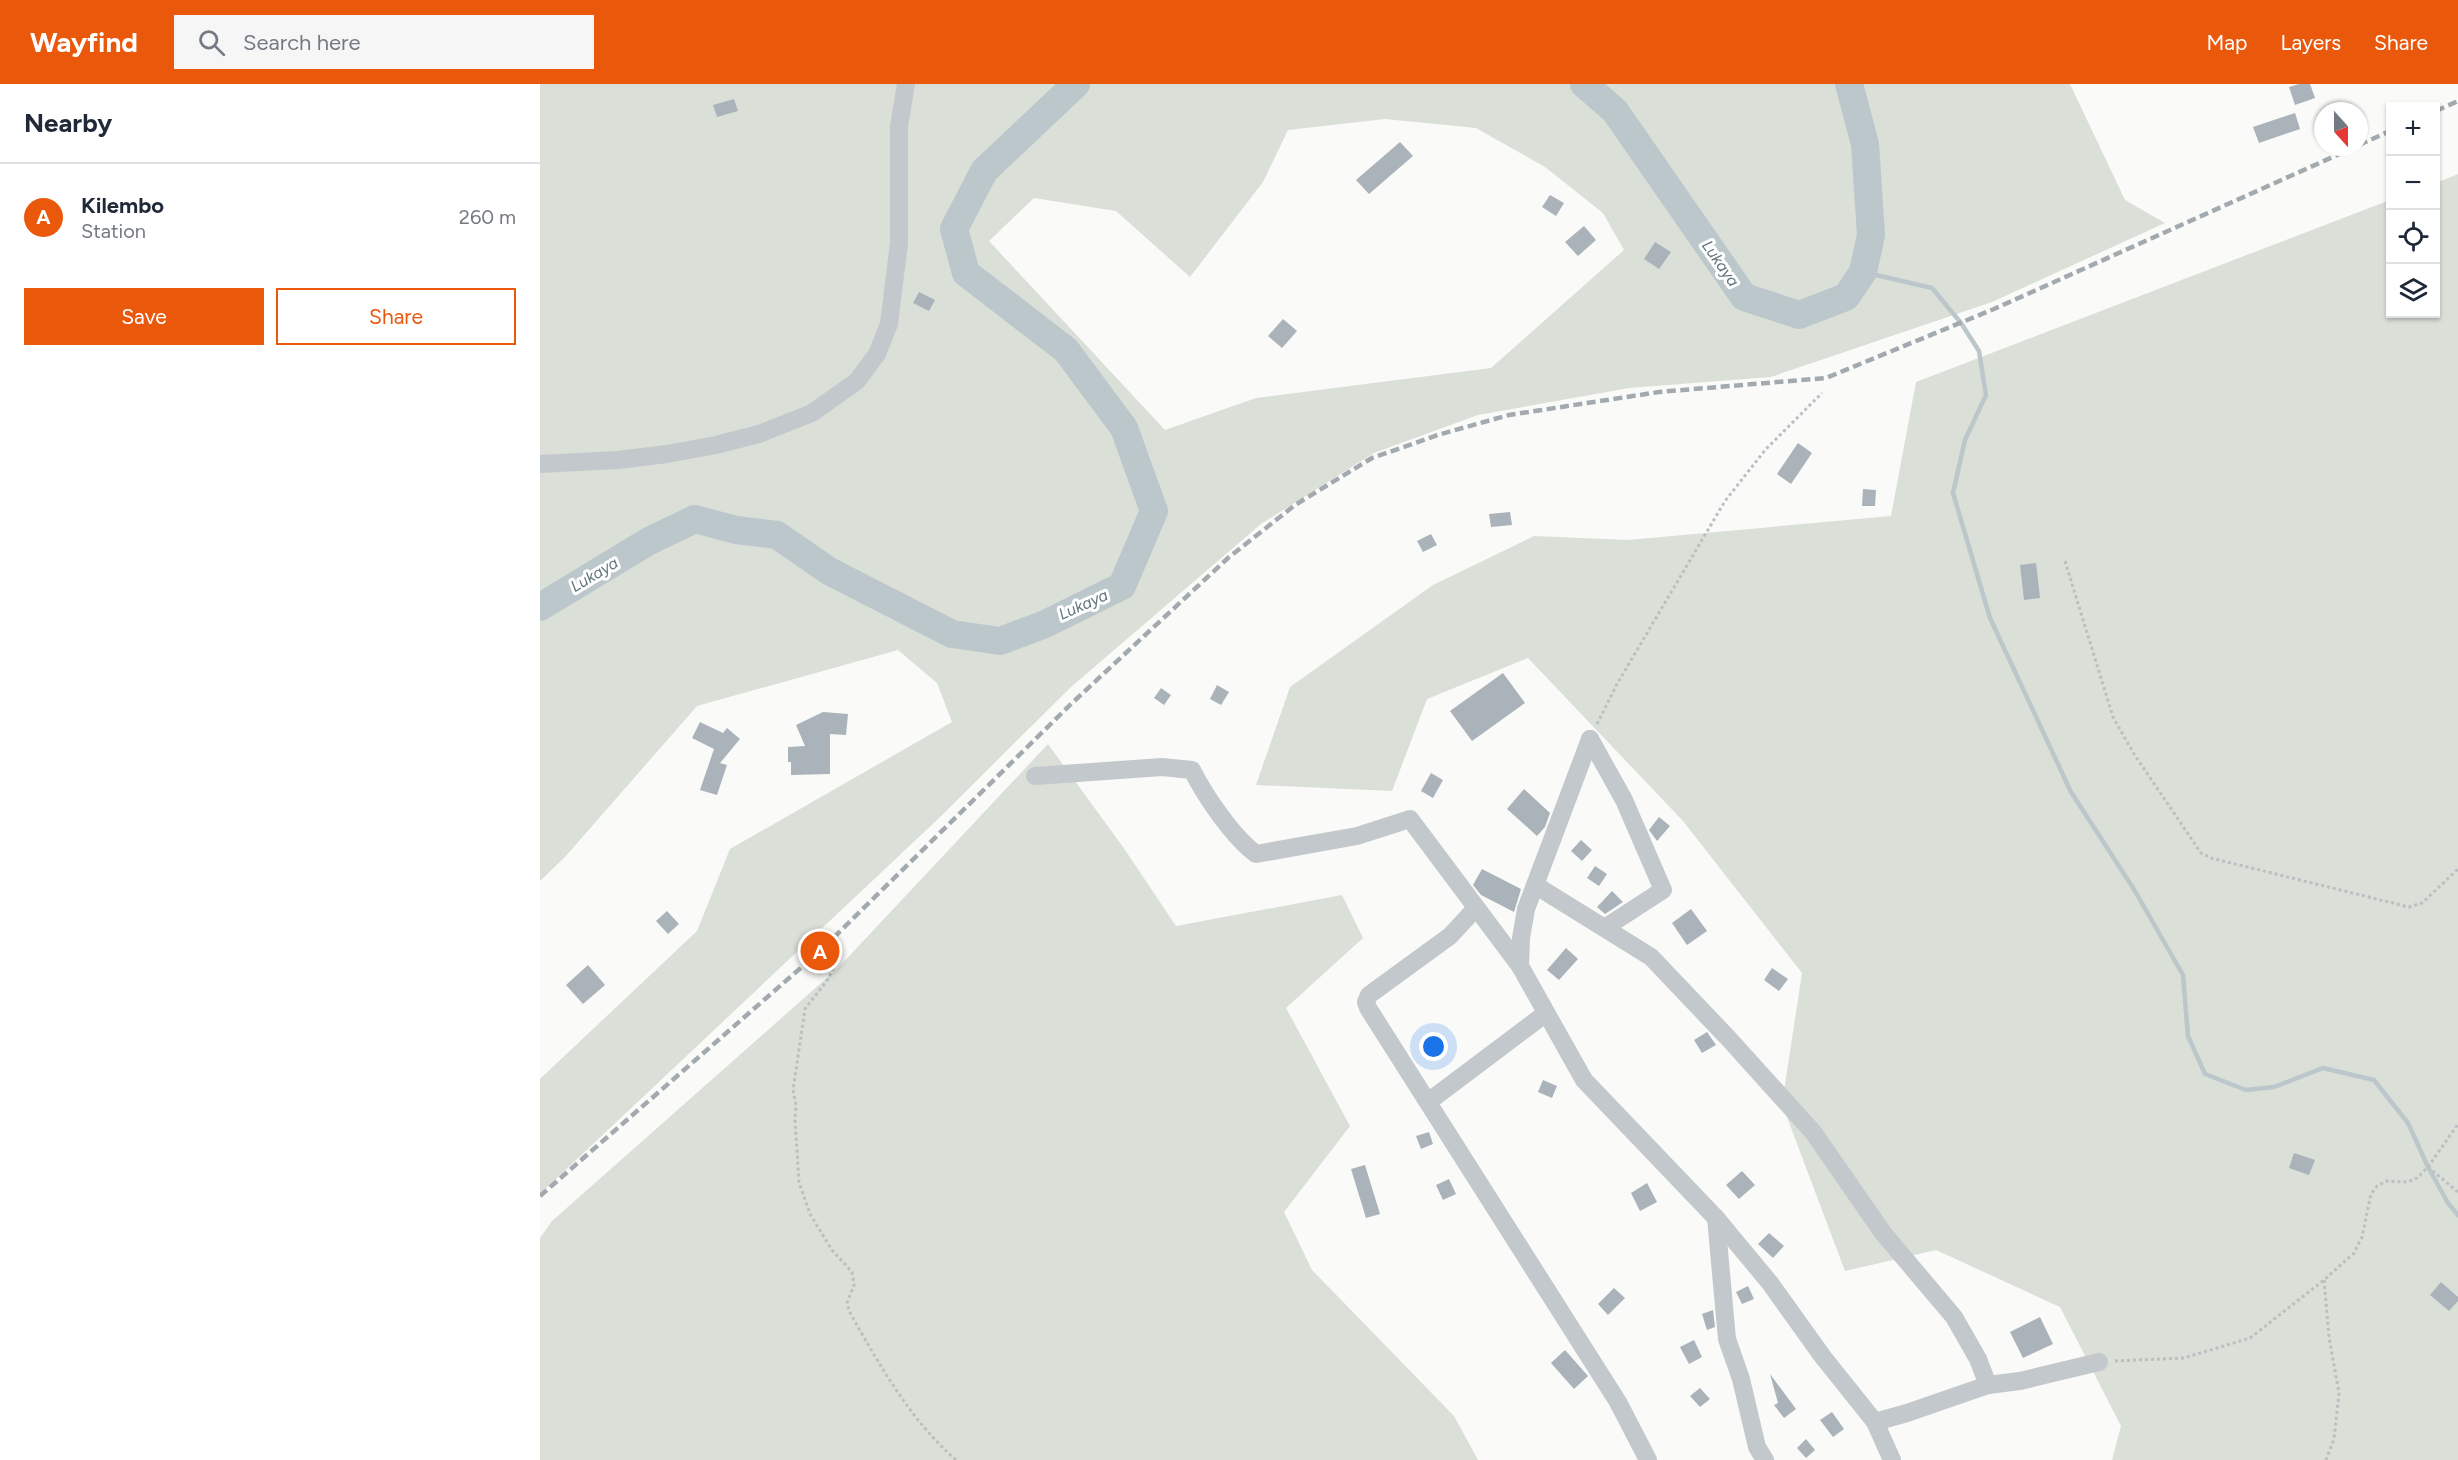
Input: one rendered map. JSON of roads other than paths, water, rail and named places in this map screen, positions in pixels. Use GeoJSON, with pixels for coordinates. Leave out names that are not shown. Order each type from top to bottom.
{"type":"FeatureCollection","features":[{"type":"Feature","properties":{"kind":"street"},"geometry":{"type":"LineString","coordinates":[[540,464],[618,460],[668,454],[759,434],[812,413],[857,381],[877,354],[889,324],[899,243],[899,126],[906,84]]}},
{"type":"Feature","properties":{"kind":"street"},"geometry":{"type":"LineString","coordinates":[[1520,966],[1526,909],[1590,739],[1623,800],[1663,890],[1606,927]]}},
{"type":"Feature","properties":{"kind":"street"},"geometry":{"type":"LineString","coordinates":[[1035,776],[1162,767],[1192,770],[1205,797],[1245,846],[1256,854],[1357,836],[1410,819],[1520,966],[1584,1080],[1716,1218],[1770,1283],[1823,1357],[1875,1422],[1893,1460]]}},
{"type":"Feature","properties":{"kind":"street"},"geometry":{"type":"LineString","coordinates":[[1535,885],[1651,957],[1813,1132],[1883,1233],[1954,1317],[1978,1359],[1988,1384]]}},
{"type":"Feature","properties":{"kind":"street"},"geometry":{"type":"LineString","coordinates":[[1476,908],[1450,936],[1368,995],[1366,1002],[1554,1305],[1618,1402],[1648,1460]]}},
{"type":"Feature","properties":{"kind":"street"},"geometry":{"type":"LineString","coordinates":[[1428,1102],[1545,1014]]}},
{"type":"Feature","properties":{"kind":"street"},"geometry":{"type":"LineString","coordinates":[[1716,1218],[1727,1339],[1741,1379],[1757,1447],[1765,1460]]}},
{"type":"Feature","properties":{"kind":"street"},"geometry":{"type":"LineString","coordinates":[[1875,1422],[1908,1413],[1988,1384],[2020,1381],[2099,1362]]}},
{"type":"Feature","properties":{"kind":"waterway","name":"Lukaya"},"geometry":{"type":"LineString","coordinates":[[540,607],[649,541],[695,519],[736,530],[777,535],[829,571],[952,634],[1000,641],[1043,625],[1122,586],[1154,511],[1124,428],[1066,350],[966,273],[954,229],[984,171],[1076,84]]}},
{"type":"Feature","properties":{"kind":"waterway","name":"Lukaya"},"geometry":{"type":"LineString","coordinates":[[1584,84],[1615,111],[1744,297],[1799,315],[1846,297],[1863,272],[1871,235],[1865,144],[1849,84]]}},
{"type":"Feature","properties":{"kind":"waterway"},"geometry":{"type":"LineString","coordinates":[[1863,272],[1932,288],[1961,323],[1979,351],[1986,395],[1965,440],[1953,493],[1990,618],[2071,792],[2135,891],[2183,975],[2188,1036],[2205,1074],[2246,1090],[2274,1087],[2323,1068],[2374,1080],[2408,1123],[2428,1167],[2448,1203],[2458,1215]]}},
{"type":"Feature","properties":{"kind":"railway"},"geometry":{"type":"LineString","coordinates":[[2440,109],[2458,101]]}},
{"type":"Feature","properties":{"kind":"railway"},"geometry":{"type":"LineString","coordinates":[[2368,141],[2386,133]]}},
{"type":"Feature","properties":{"kind":"railway"},"geometry":{"type":"LineString","coordinates":[[540,1196],[820,951],[1071,704],[1228,558],[1295,505],[1372,458],[1441,434],[1509,415],[1659,392],[1826,378],[1994,309],[2335,156]]}},
{"type":"Feature","properties":{"kind":"place","name":"Kilembo"},"geometry":{"type":"Point","coordinates":[820,951]}}]}
